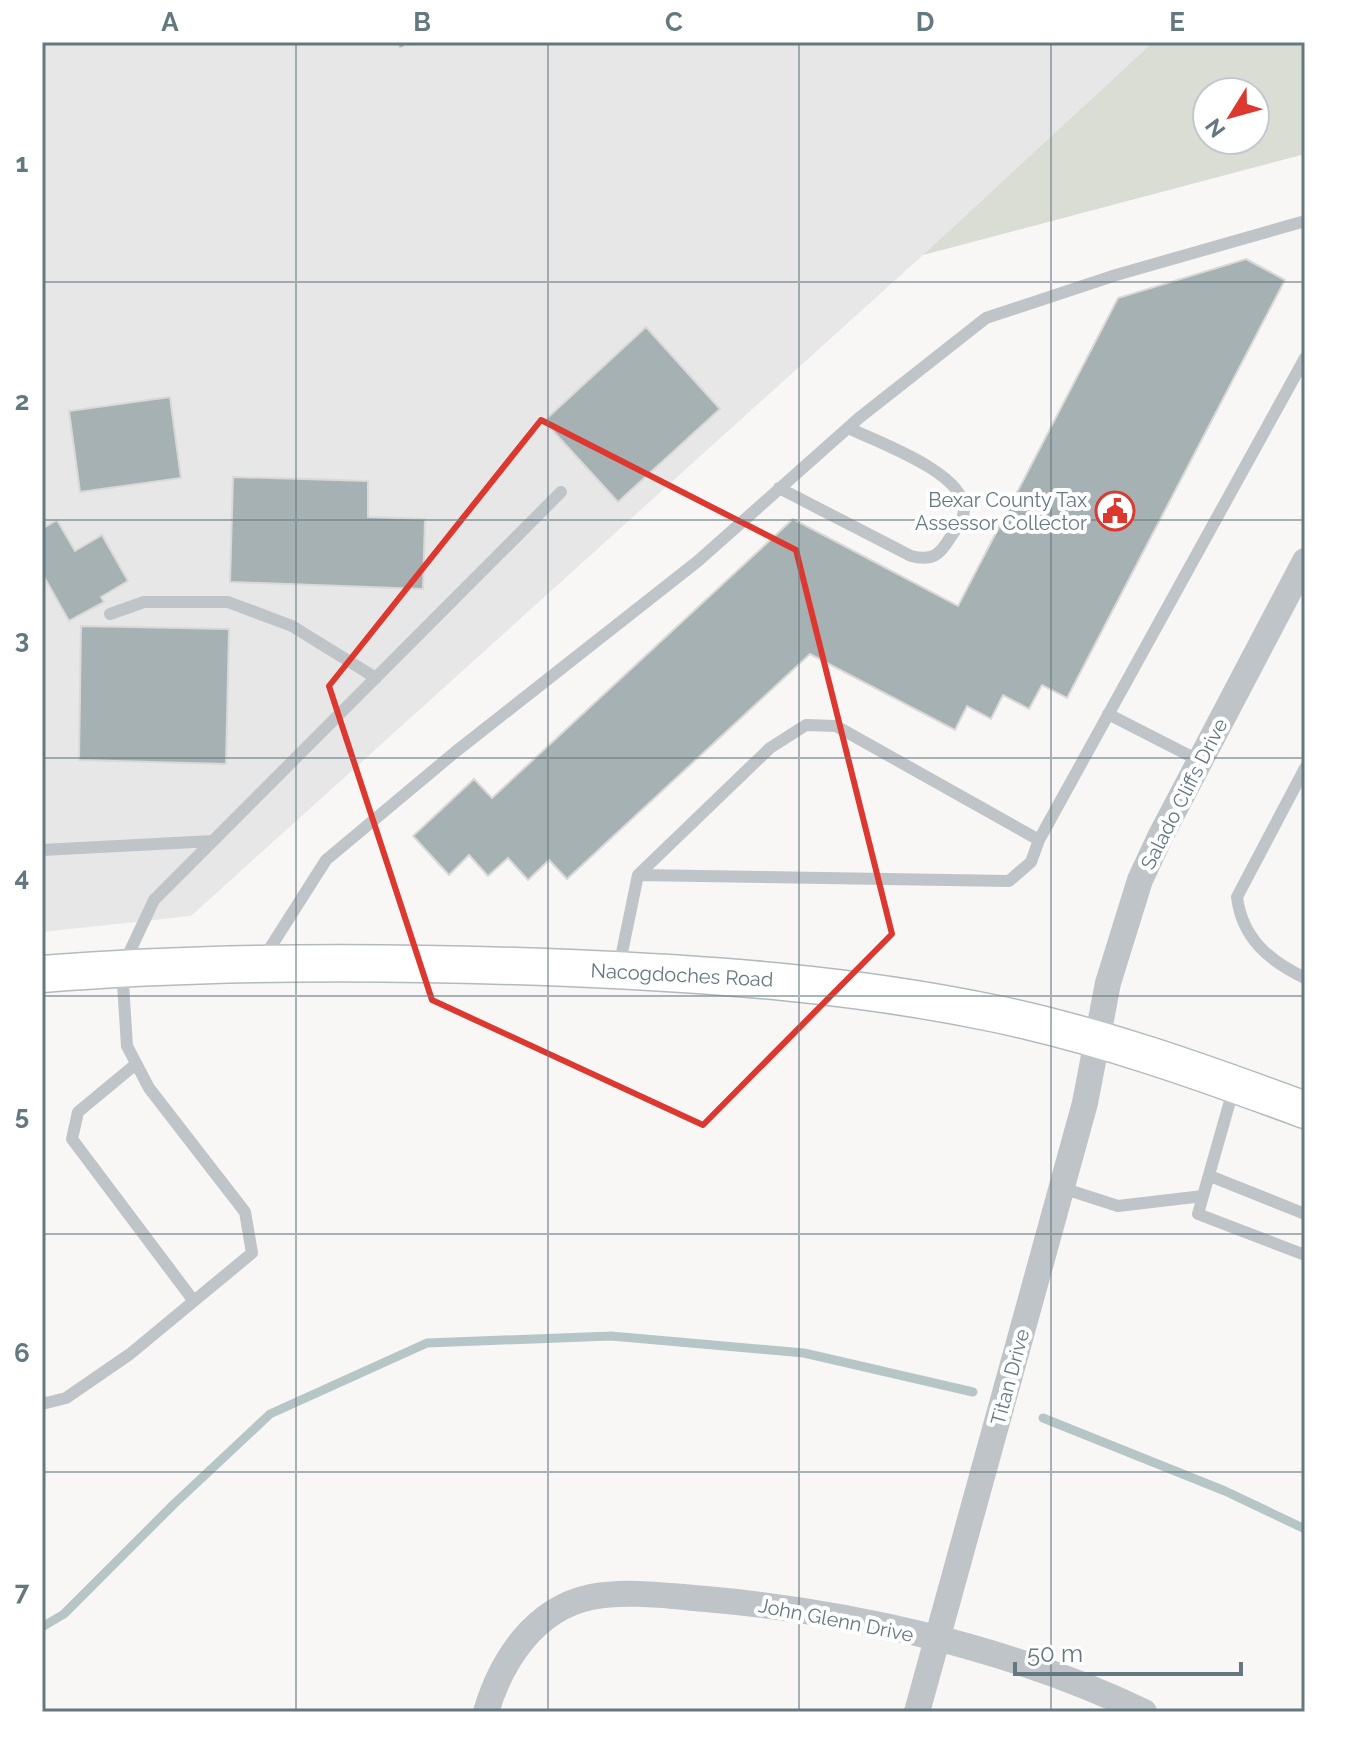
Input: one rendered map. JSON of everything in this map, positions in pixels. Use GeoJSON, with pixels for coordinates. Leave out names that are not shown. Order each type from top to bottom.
{"type":"FeatureCollection","features":[{"type":"Feature","properties":{"kind":"main road","name":"Nacogdoches Road"},"geometry":{"type":"LineString","coordinates":[[42,974],[260,962],[440,963],[706,974],[814,983],[990,1012],[1095,1039],[1185,1066],[1305,1110]]}},
{"type":"Feature","properties":{"kind":"street","name":"Salado Cliffs Drive"},"geometry":{"type":"LineString","coordinates":[[1095,1039],[1108,983],[1140,880],[1305,561]]}},
{"type":"Feature","properties":{"kind":"street","name":"Titan Drive"},"geometry":{"type":"LineString","coordinates":[[917,1712],[1085,1103],[1095,1039]]}},
{"type":"Feature","properties":{"kind":"street","name":"John Glenn Drive"},"geometry":{"type":"LineString","coordinates":[[486,1712],[492,1689],[511,1651],[560,1610],[590,1597],[653,1594],[848,1618],[992,1654],[1090,1686],[1144,1712]]}},
{"type":"Feature","properties":{"kind":"lane"},"geometry":{"type":"LineString","coordinates":[[260,962],[326,860],[454,753],[698,561],[848,428],[986,318],[1116,275],[1305,221]]}},
{"type":"Feature","properties":{"kind":"lane"},"geometry":{"type":"LineString","coordinates":[[638,875],[1009,881],[1031,862],[1039,840],[1305,358]]}},
{"type":"Feature","properties":{"kind":"lane"},"geometry":{"type":"LineString","coordinates":[[779,488],[911,556],[927,560],[940,554],[965,509],[961,496],[948,480],[925,464],[848,428]]}},
{"type":"Feature","properties":{"kind":"lane"},"geometry":{"type":"LineString","coordinates":[[42,1404],[66,1398],[130,1354],[252,1253],[245,1212],[149,1088],[127,1046],[122,968],[154,900],[561,492]]}},
{"type":"Feature","properties":{"kind":"lane"},"geometry":{"type":"LineString","coordinates":[[110,614],[144,602],[228,602],[292,626],[376,678]]}},
{"type":"Feature","properties":{"kind":"lane"},"geometry":{"type":"LineString","coordinates":[[1108,714],[1200,761]]}},
{"type":"Feature","properties":{"kind":"lane"},"geometry":{"type":"LineString","coordinates":[[618,970],[638,875],[770,748],[806,725],[836,726],[1039,840]]}},
{"type":"Feature","properties":{"kind":"lane"},"geometry":{"type":"LineString","coordinates":[[1305,768],[1237,897],[1239,917],[1256,946],[1305,978]]}},
{"type":"Feature","properties":{"kind":"lane"},"geometry":{"type":"LineString","coordinates":[[42,850],[213,841]]}},
{"type":"Feature","properties":{"kind":"lane"},"geometry":{"type":"LineString","coordinates":[[136,1064],[78,1112],[72,1139],[193,1300]]}},
{"type":"Feature","properties":{"kind":"lane"},"geometry":{"type":"LineString","coordinates":[[1234,1084],[1198,1214],[1305,1255]]}},
{"type":"Feature","properties":{"kind":"lane"},"geometry":{"type":"LineString","coordinates":[[1210,1176],[1305,1214]]}},
{"type":"Feature","properties":{"kind":"lane"},"geometry":{"type":"LineString","coordinates":[[1062,1188],[1118,1206],[1203,1196]]}},
{"type":"Feature","properties":{"kind":"path"},"geometry":{"type":"LineString","coordinates":[[392,42],[400,45],[412,42]]}},
{"type":"Feature","properties":{"kind":"highlighted area"},"geometry":{"type":"Polygon","coordinates":[[[541,420],[796,550],[892,934],[703,1125],[432,1000],[329,686],[541,420]]]}},
{"type":"Feature","properties":{"kind":"shaded area"},"geometry":{"type":"Polygon","coordinates":[[[42,42],[1153,42],[923,255],[191,916],[42,932],[42,42]]]}},
{"type":"Feature","properties":{"kind":"shaded area"},"geometry":{"type":"Polygon","coordinates":[[[1153,42],[1305,42],[1305,154],[923,255],[1153,42]]]}},
{"type":"Feature","properties":{"kind":"building"},"geometry":{"type":"Polygon","coordinates":[[[1246,259],[1285,280],[1067,698],[1042,685],[1029,709],[1003,695],[991,719],[967,706],[955,730],[810,654],[567,879],[549,860],[528,880],[508,858],[488,876],[469,855],[449,875],[413,836],[474,779],[492,798],[793,519],[958,606],[1118,298],[1246,259]]]}},
{"type":"Feature","properties":{"kind":"building"},"geometry":{"type":"Polygon","coordinates":[[[646,327],[720,409],[618,502],[544,421],[646,327]]]}},
{"type":"Feature","properties":{"kind":"building"},"geometry":{"type":"Polygon","coordinates":[[[170,397],[181,478],[80,492],[69,411],[170,397]]]}},
{"type":"Feature","properties":{"kind":"building"},"geometry":{"type":"Polygon","coordinates":[[[233,477],[368,481],[368,517],[425,519],[423,589],[230,582],[233,477]]]}},
{"type":"Feature","properties":{"kind":"building"},"geometry":{"type":"Polygon","coordinates":[[[57,520],[75,551],[102,535],[128,581],[101,597],[104,602],[69,621],[42,573],[42,529],[57,520]]]}},
{"type":"Feature","properties":{"kind":"building"},"geometry":{"type":"Polygon","coordinates":[[[81,626],[229,629],[226,764],[79,760],[81,626]]]}},
{"type":"Feature","properties":{"kind":"waterway"},"geometry":{"type":"LineString","coordinates":[[42,1627],[64,1614],[270,1414],[427,1343],[611,1336],[804,1353],[973,1392]]}},
{"type":"Feature","properties":{"kind":"waterway"},"geometry":{"type":"LineString","coordinates":[[1043,1418],[1225,1491],[1305,1529]]}},
{"type":"Feature","properties":{"kind":"place","name":"Bexar County Tax Assessor Collector"},"geometry":{"type":"Point","coordinates":[1115,511]}}]}
